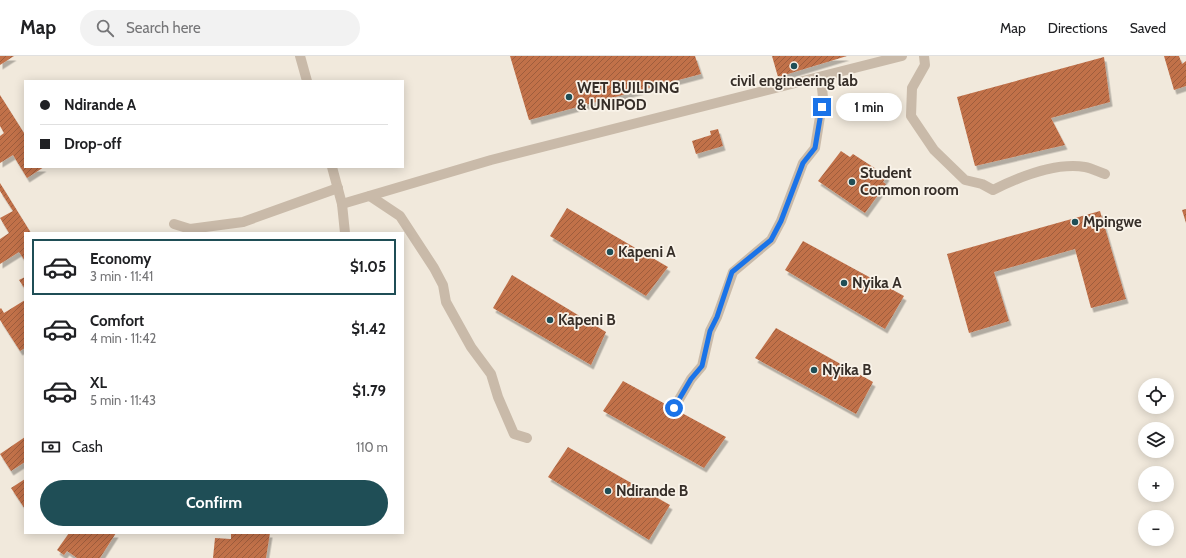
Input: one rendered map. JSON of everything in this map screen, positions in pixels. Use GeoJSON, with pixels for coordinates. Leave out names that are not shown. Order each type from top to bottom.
{"type":"FeatureCollection","features":[{"type":"Feature","properties":{"kind":"street"},"geometry":{"type":"LineString","coordinates":[[300,56],[307,80]]}},
{"type":"Feature","properties":{"kind":"street"},"geometry":{"type":"LineString","coordinates":[[342,204],[491,160],[902,56]]}},
{"type":"Feature","properties":{"kind":"street"},"geometry":{"type":"LineString","coordinates":[[924,56],[925,65],[912,88],[911,116],[934,150],[965,180],[982,184],[993,190],[1010,182],[1060,166],[1085,167],[1105,174]]}},
{"type":"Feature","properties":{"kind":"street"},"geometry":{"type":"LineString","coordinates":[[674,408],[691,379],[702,366],[710,331],[717,317],[732,272],[771,240],[781,221],[803,163],[815,148],[823,98],[821,77]]}},
{"type":"Feature","properties":{"kind":"street"},"geometry":{"type":"LineString","coordinates":[[332,168],[342,204],[345,232]]}},
{"type":"Feature","properties":{"kind":"street"},"geometry":{"type":"LineString","coordinates":[[174,224],[190,228],[244,222],[338,188]]}},
{"type":"Feature","properties":{"kind":"street"},"geometry":{"type":"LineString","coordinates":[[370,196],[400,216],[434,268],[443,285],[446,302],[470,347],[491,374],[498,398],[514,434],[527,438]]}},
{"type":"Feature","properties":{"kind":"building"},"geometry":{"type":"Polygon","coordinates":[[[0,56],[14,56],[0,65],[0,56]]]}},
{"type":"Feature","properties":{"kind":"building","name":"WET BUILDING & UNIPOD"},"geometry":{"type":"Polygon","coordinates":[[[510,56],[695,56],[701,74],[529,120],[510,56]]]}},
{"type":"Feature","properties":{"kind":"building","name":"civil engineering lab"},"geometry":{"type":"Polygon","coordinates":[[[772,56],[847,56],[778,77],[772,56]]]}},
{"type":"Feature","properties":{"kind":"building"},"geometry":{"type":"Polygon","coordinates":[[[1164,56],[1179,56],[1182,64],[1186,61],[1186,86],[1174,90],[1164,56]]]}},
{"type":"Feature","properties":{"kind":"building"},"geometry":{"type":"Polygon","coordinates":[[[1104,57],[1110,102],[1051,118],[1065,145],[975,166],[957,97],[1104,57]]]}},
{"type":"Feature","properties":{"kind":"building"},"geometry":{"type":"Polygon","coordinates":[[[0,95],[24,133],[24,168],[42,168],[27,178],[13,155],[0,163],[0,136],[4,133],[0,126],[0,95]]]}},
{"type":"Feature","properties":{"kind":"building"},"geometry":{"type":"Polygon","coordinates":[[[718,129],[723,146],[696,154],[692,141],[711,135],[710,131],[718,129]]]}},
{"type":"Feature","properties":{"kind":"building","name":"Student Common room"},"geometry":{"type":"Polygon","coordinates":[[[841,151],[850,157],[853,154],[887,176],[883,182],[886,184],[865,213],[818,181],[841,151]]]}},
{"type":"Feature","properties":{"kind":"building"},"geometry":{"type":"Polygon","coordinates":[[[0,183],[30,232],[24,232],[24,260],[19,252],[0,264],[0,239],[9,233],[0,218],[13,211],[0,191],[0,183]]]}},
{"type":"Feature","properties":{"kind":"building","name":"Kapeni A"},"geometry":{"type":"Polygon","coordinates":[[[567,208],[668,267],[646,296],[550,236],[567,208]]]}},
{"type":"Feature","properties":{"kind":"building"},"geometry":{"type":"Polygon","coordinates":[[[1186,209],[1186,223],[1182,210],[1186,209]]]}},
{"type":"Feature","properties":{"kind":"building"},"geometry":{"type":"Polygon","coordinates":[[[1100,211],[1126,299],[1091,308],[1075,249],[994,272],[1009,321],[969,333],[947,254],[1100,211]]]}},
{"type":"Feature","properties":{"kind":"building","name":"Nyika A"},"geometry":{"type":"Polygon","coordinates":[[[803,241],[904,296],[885,329],[785,270],[803,241]]]}},
{"type":"Feature","properties":{"kind":"building","name":"Kapeni B"},"geometry":{"type":"Polygon","coordinates":[[[512,275],[606,332],[591,365],[493,308],[512,275]]]}},
{"type":"Feature","properties":{"kind":"building"},"geometry":{"type":"Polygon","coordinates":[[[24,278],[24,288],[19,280],[24,278]]]}},
{"type":"Feature","properties":{"kind":"building"},"geometry":{"type":"Polygon","coordinates":[[[24,301],[24,349],[20,351],[0,320],[1,308],[4,313],[24,301]]]}},
{"type":"Feature","properties":{"kind":"building","name":"Nyika B"},"geometry":{"type":"Polygon","coordinates":[[[776,328],[873,382],[856,414],[755,358],[776,328]]]}},
{"type":"Feature","properties":{"kind":"building"},"geometry":{"type":"Polygon","coordinates":[[[623,381],[726,437],[704,468],[603,411],[623,381]]]}},
{"type":"Feature","properties":{"kind":"building"},"geometry":{"type":"Polygon","coordinates":[[[24,438],[24,463],[11,471],[0,454],[24,438]]]}},
{"type":"Feature","properties":{"kind":"building","name":"Ndirande B"},"geometry":{"type":"Polygon","coordinates":[[[568,447],[670,505],[649,540],[548,477],[568,447]]]}},
{"type":"Feature","properties":{"kind":"building"},"geometry":{"type":"Polygon","coordinates":[[[24,480],[24,508],[11,488],[24,480]]]}},
{"type":"Feature","properties":{"kind":"building"},"geometry":{"type":"Polygon","coordinates":[[[68,534],[115,534],[100,558],[77,558],[67,551],[64,555],[57,550],[68,534]]]}},
{"type":"Feature","properties":{"kind":"building"},"geometry":{"type":"Polygon","coordinates":[[[231,534],[270,534],[266,558],[213,558],[215,538],[231,539],[231,534]]]}},
{"type":"Feature","properties":{"kind":"place","name":"civil engineering lab"},"geometry":{"type":"Point","coordinates":[794,66]}},
{"type":"Feature","properties":{"kind":"place","name":"WET BUILDING & UNIPOD"},"geometry":{"type":"Point","coordinates":[569,97]}},
{"type":"Feature","properties":{"kind":"place","name":"Student Common room"},"geometry":{"type":"Point","coordinates":[852,182]}},
{"type":"Feature","properties":{"kind":"place","name":"Mpingwe"},"geometry":{"type":"Point","coordinates":[1075,222]}},
{"type":"Feature","properties":{"kind":"place","name":"Kapeni A"},"geometry":{"type":"Point","coordinates":[610,252]}},
{"type":"Feature","properties":{"kind":"place","name":"Nyika A"},"geometry":{"type":"Point","coordinates":[844,283]}},
{"type":"Feature","properties":{"kind":"place","name":"Kapeni B"},"geometry":{"type":"Point","coordinates":[550,320]}},
{"type":"Feature","properties":{"kind":"place","name":"Nyika B"},"geometry":{"type":"Point","coordinates":[814,370]}},
{"type":"Feature","properties":{"kind":"place","name":"Ndirande B"},"geometry":{"type":"Point","coordinates":[608,491]}},
{"type":"Feature","properties":{"kind":"route"},"geometry":{"type":"LineString","coordinates":[[674,408],[691,379],[702,366],[710,331],[717,317],[732,272],[771,240],[781,221],[803,163],[815,148],[822,107]]}}]}
